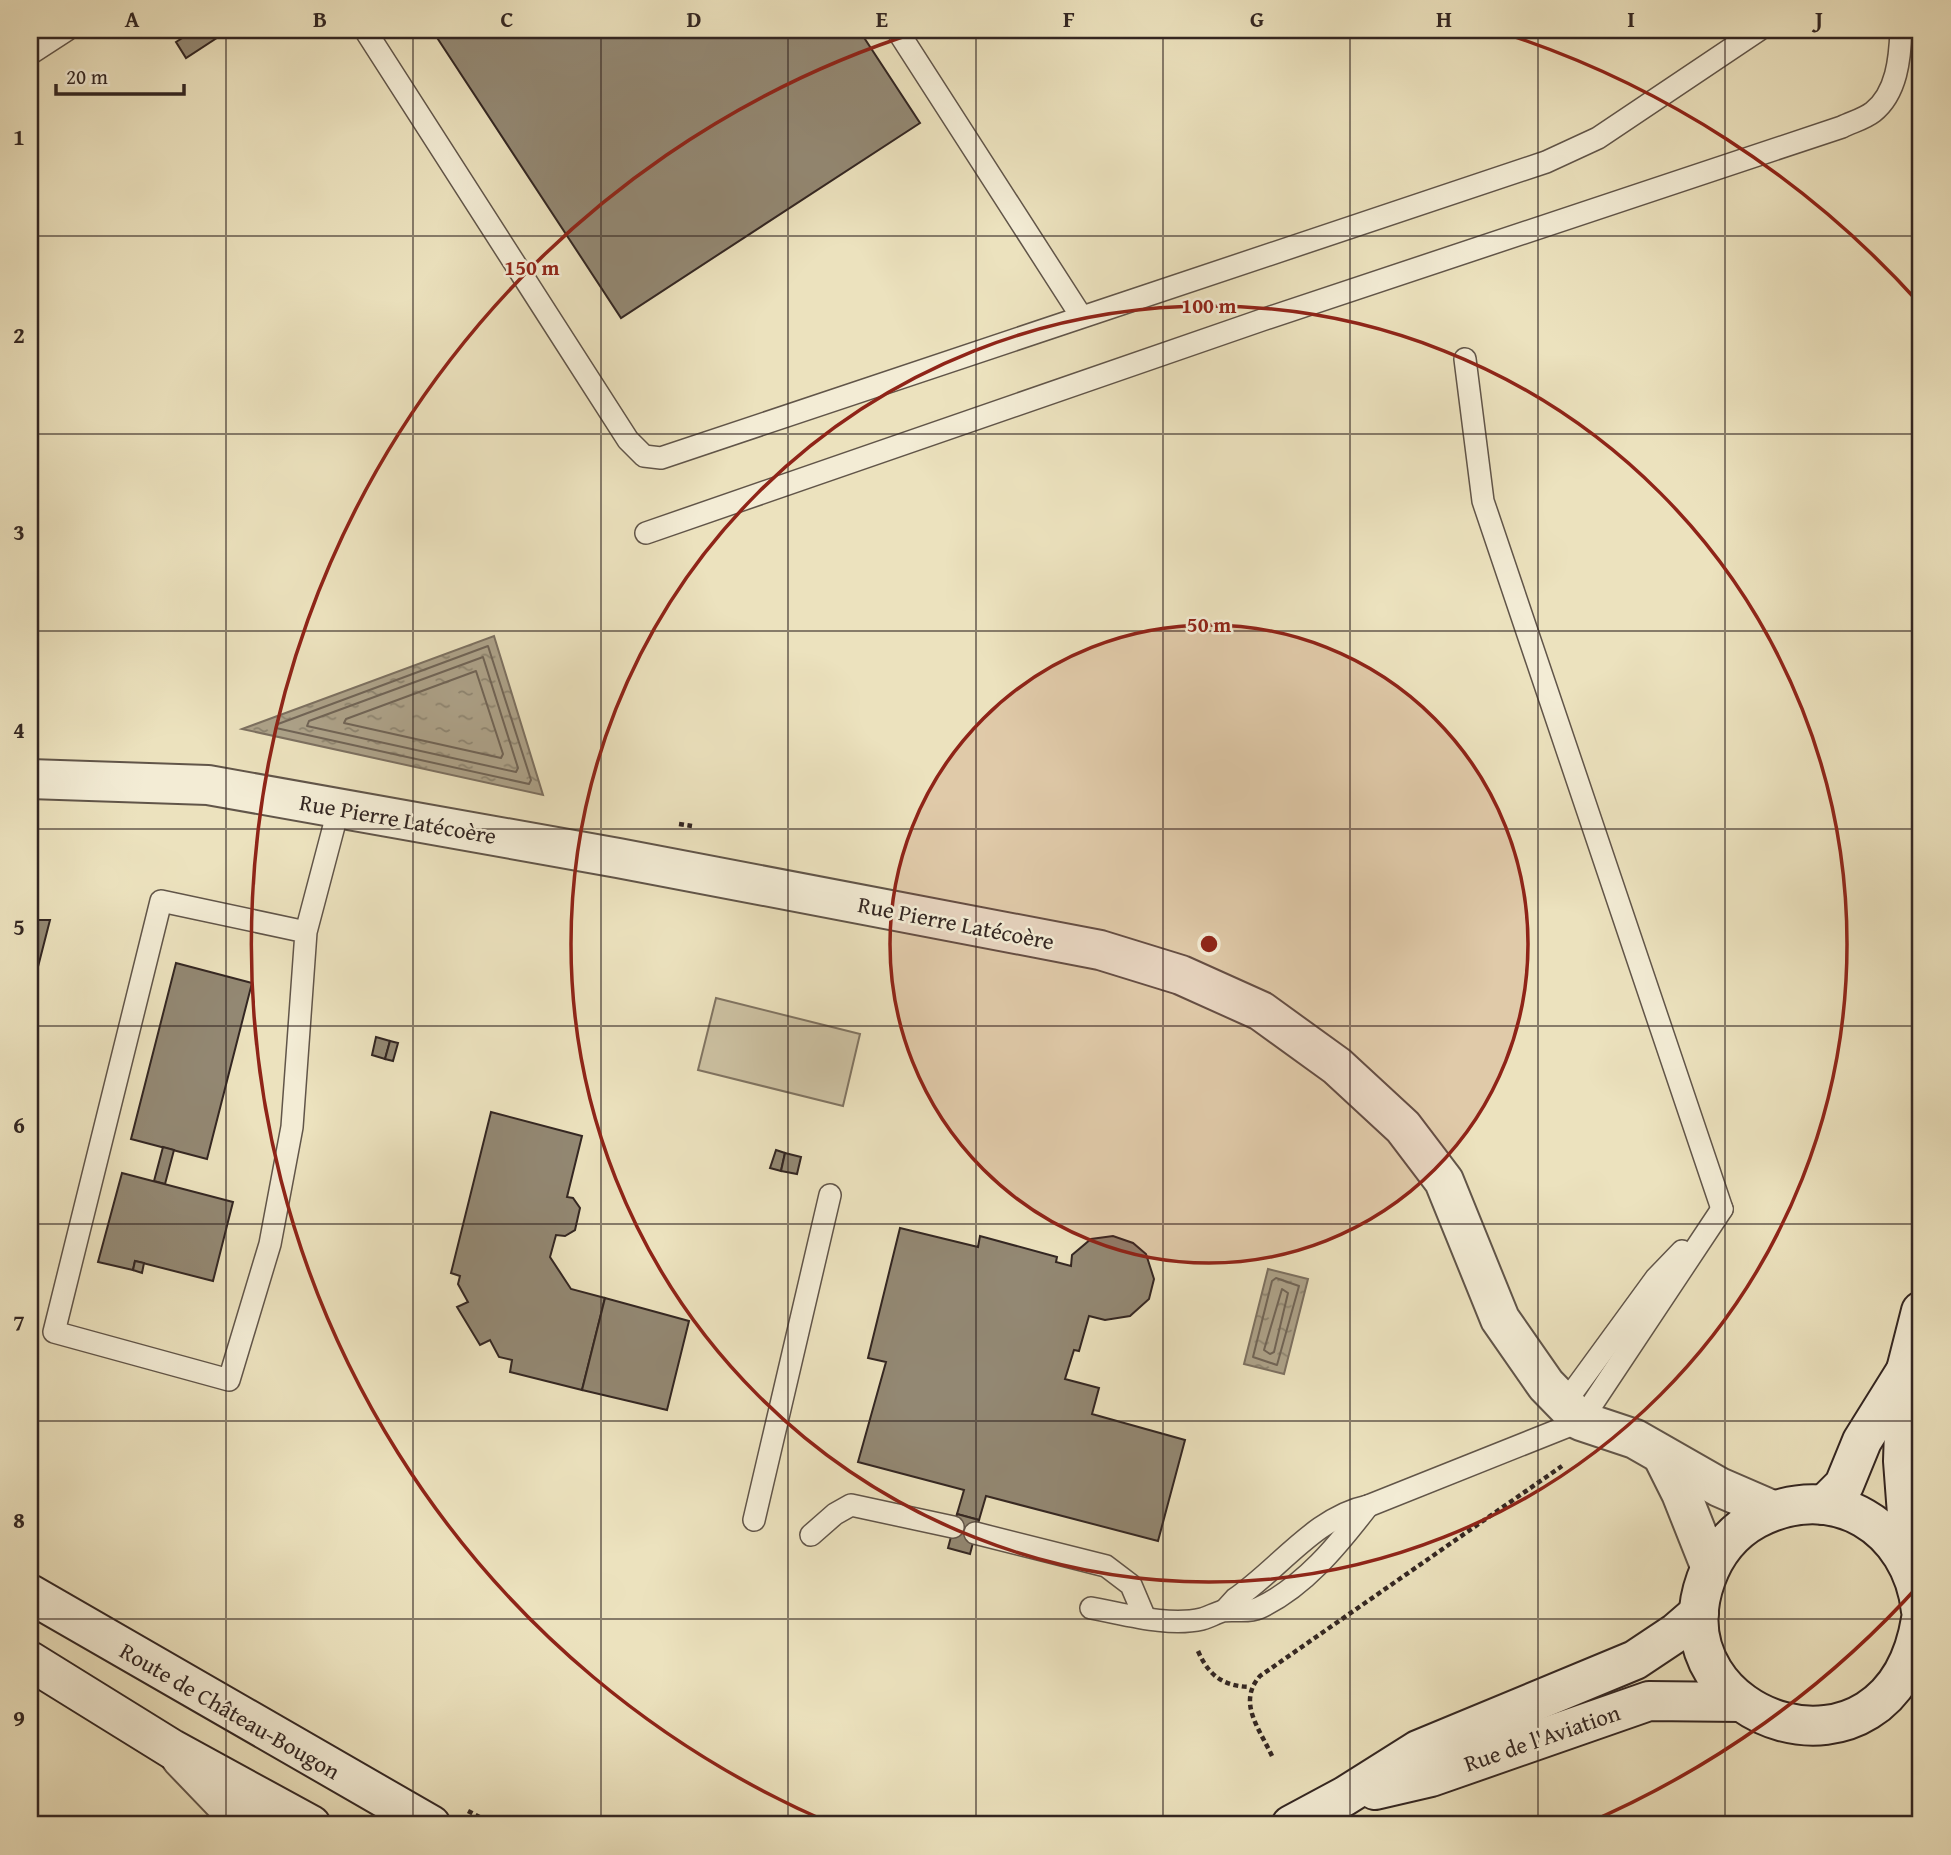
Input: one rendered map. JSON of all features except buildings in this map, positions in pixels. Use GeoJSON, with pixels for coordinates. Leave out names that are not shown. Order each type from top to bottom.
{"type":"FeatureCollection","features":[{"type":"Feature","properties":{"kind":"street","name":"Rue Pierre Latécoère"},"geometry":{"type":"LineString","coordinates":[[30,779],[208,785],[338,807],[1100,950],[1181,975],[1261,1011],[1337,1066],[1403,1127],[1424,1151],[1449,1193],[1476,1267],[1500,1319],[1520,1352],[1582,1417]]}},
{"type":"Feature","properties":{"kind":"street"},"geometry":{"type":"LineString","coordinates":[[1921,1311],[1906,1370],[1903,1461],[1911,1567],[1921,1611]]}},
{"type":"Feature","properties":{"kind":"street"},"geometry":{"type":"LineString","coordinates":[[1824,1504],[1844,1485],[1862,1441],[1906,1370]]}},
{"type":"Feature","properties":{"kind":"street"},"geometry":{"type":"LineString","coordinates":[[1582,1417],[1635,1439],[1719,1487],[1772,1510]]}},
{"type":"Feature","properties":{"kind":"street"},"geometry":{"type":"LineString","coordinates":[[1662,1455],[1681,1493],[1710,1566]]}},
{"type":"Feature","properties":{"kind":"street"},"geometry":{"type":"LineString","coordinates":[[1911,1567],[1895,1544],[1875,1524],[1851,1511],[1824,1504],[1797,1504],[1772,1510],[1747,1524],[1726,1543],[1710,1566],[1702,1589],[1699,1613],[1709,1662],[1723,1684],[1741,1702],[1776,1721],[1816,1727],[1842,1722],[1903,1699],[1904,1675],[1917,1647],[1921,1619]]}},
{"type":"Feature","properties":{"kind":"street","name":"Route de Château-Bougon"},"geometry":{"type":"LineString","coordinates":[[30,1594],[431,1825]]}},
{"type":"Feature","properties":{"kind":"street","name":"Rue de l'Aviation"},"geometry":{"type":"LineString","coordinates":[[1291,1825],[1345,1796],[1418,1750],[1635,1660],[1699,1613]]}},
{"type":"Feature","properties":{"kind":"street"},"geometry":{"type":"LineString","coordinates":[[30,1661],[172,1749],[311,1825]]}},
{"type":"Feature","properties":{"kind":"street","name":"Rue de l'Aviation"},"geometry":{"type":"LineString","coordinates":[[1345,1796],[1431,1777],[1649,1701],[1741,1702]]}},
{"type":"Feature","properties":{"kind":"street"},"geometry":{"type":"LineString","coordinates":[[172,1749],[230,1810],[254,1825]]}},
{"type":"Feature","properties":{"kind":"lane"},"geometry":{"type":"LineString","coordinates":[[30,54],[67,30]]}},
{"type":"Feature","properties":{"kind":"lane"},"geometry":{"type":"LineString","coordinates":[[365,30],[621,430],[643,456],[661,458],[1546,162],[1598,138],[1759,30]]}},
{"type":"Feature","properties":{"kind":"lane"},"geometry":{"type":"LineString","coordinates":[[897,30],[1081,316]]}},
{"type":"Feature","properties":{"kind":"lane"},"geometry":{"type":"LineString","coordinates":[[646,533],[1262,320],[1843,127],[1873,112],[1886,95],[1899,66],[1901,30]]}},
{"type":"Feature","properties":{"kind":"lane"},"geometry":{"type":"LineString","coordinates":[[1091,1608],[1145,1618],[1202,1619],[1225,1610],[1235,1599],[1346,1511],[1368,1506],[1582,1417],[1656,1278],[1722,1209],[1483,501],[1465,359]]}},
{"type":"Feature","properties":{"kind":"lane"},"geometry":{"type":"LineString","coordinates":[[306,932],[161,901],[54,1332],[229,1380],[270,1244],[292,1127],[306,932],[338,807]]}},
{"type":"Feature","properties":{"kind":"lane"},"geometry":{"type":"LineString","coordinates":[[754,1520],[830,1195]]}},
{"type":"Feature","properties":{"kind":"lane"},"geometry":{"type":"LineString","coordinates":[[811,1535],[835,1514],[851,1505],[953,1527]]}},
{"type":"Feature","properties":{"kind":"lane"},"geometry":{"type":"LineString","coordinates":[[975,1533],[1106,1566],[1131,1585],[1145,1618]]}},
{"type":"Feature","properties":{"kind":"path"},"geometry":{"type":"LineString","coordinates":[[1272,1756],[1248,1703],[1250,1687],[1271,1668],[1567,1463],[1582,1417]]}},
{"type":"Feature","properties":{"kind":"path"},"geometry":{"type":"LineString","coordinates":[[1185,1620],[1206,1669],[1221,1682],[1250,1687]]}},
{"type":"Feature","properties":{"kind":"shaded area"},"geometry":{"type":"Polygon","coordinates":[[[716,998],[860,1034],[843,1106],[698,1070],[716,998]]]}},
{"type":"Feature","properties":{"kind":"water"},"geometry":{"type":"Polygon","coordinates":[[[494,636],[543,795],[242,729],[494,636]]]}},
{"type":"Feature","properties":{"kind":"water"},"geometry":{"type":"Polygon","coordinates":[[[1268,1269],[1308,1279],[1284,1374],[1244,1364],[1268,1269]]]}}]}
